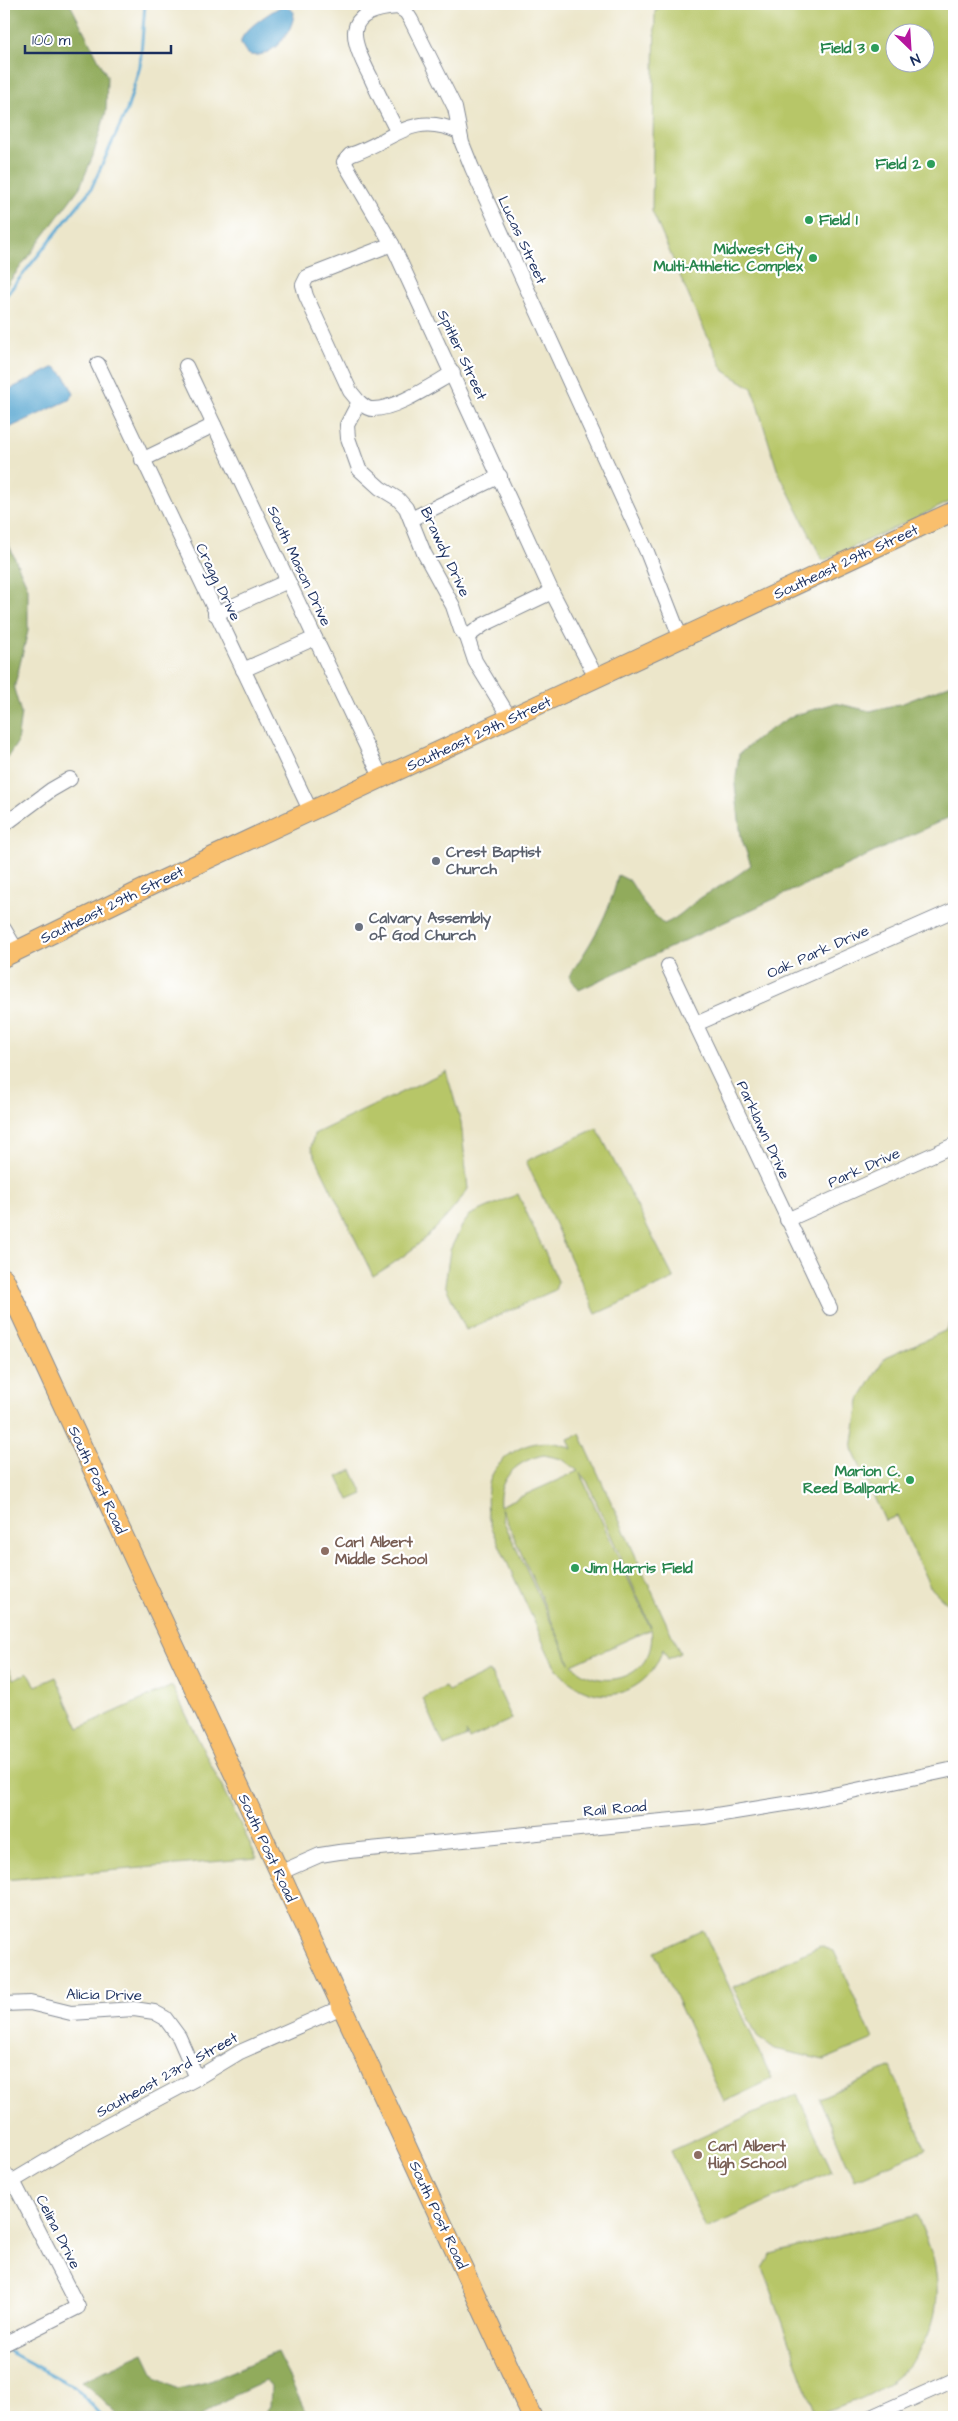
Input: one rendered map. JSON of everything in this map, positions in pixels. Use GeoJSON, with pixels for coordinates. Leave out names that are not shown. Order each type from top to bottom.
{"type":"FeatureCollection","features":[{"type":"Feature","properties":{"kind":"main road","name":"Southeast 29th Street"},"geometry":{"type":"LineString","coordinates":[[10,954],[954,511]]}},
{"type":"Feature","properties":{"kind":"main road","name":"South Post Road"},"geometry":{"type":"LineString","coordinates":[[4,1278],[532,2417]]}},
{"type":"Feature","properties":{"kind":"street","name":"Lucas Street"},"geometry":{"type":"LineString","coordinates":[[396,131],[355,45],[353,33],[358,21],[365,14],[398,7],[406,12],[411,20],[455,108],[459,132],[472,168],[647,552],[682,639]]}},
{"type":"Feature","properties":{"kind":"street","name":"Spitler Street"},"geometry":{"type":"LineString","coordinates":[[459,132],[434,124],[416,124],[396,131],[350,155],[344,162],[392,244],[552,592],[597,679]]}},
{"type":"Feature","properties":{"kind":"street"},"geometry":{"type":"LineString","coordinates":[[392,244],[307,277],[303,285],[306,296],[350,391],[358,402],[370,409],[380,408],[403,400],[453,374]]}},
{"type":"Feature","properties":{"kind":"street","name":"Cragg Drive"},"geometry":{"type":"LineString","coordinates":[[98,364],[215,614],[311,812]]}},
{"type":"Feature","properties":{"kind":"street","name":"South Mason Drive"},"geometry":{"type":"LineString","coordinates":[[186,366],[382,780]]}},
{"type":"Feature","properties":{"kind":"street","name":"Brawdy Drive"},"geometry":{"type":"LineString","coordinates":[[358,402],[347,425],[348,438],[356,463],[370,480],[398,499],[412,519],[424,553],[453,606],[475,661],[511,720]]}},
{"type":"Feature","properties":{"kind":"street"},"geometry":{"type":"LineString","coordinates":[[142,460],[214,425]]}},
{"type":"Feature","properties":{"kind":"street"},"geometry":{"type":"LineString","coordinates":[[412,519],[500,476]]}},
{"type":"Feature","properties":{"kind":"street"},"geometry":{"type":"LineString","coordinates":[[215,614],[288,581]]}},
{"type":"Feature","properties":{"kind":"street"},"geometry":{"type":"LineString","coordinates":[[467,637],[483,626],[552,592]]}},
{"type":"Feature","properties":{"kind":"street"},"geometry":{"type":"LineString","coordinates":[[243,670],[315,638]]}},
{"type":"Feature","properties":{"kind":"street"},"geometry":{"type":"LineString","coordinates":[[4,825],[51,790],[70,779]]}},
{"type":"Feature","properties":{"kind":"street","name":"Oak Park Drive"},"geometry":{"type":"LineString","coordinates":[[696,1024],[954,910]]}},
{"type":"Feature","properties":{"kind":"street"},"geometry":{"type":"LineString","coordinates":[[4,928],[10,954]]}},
{"type":"Feature","properties":{"kind":"street","name":"Parklawn Drive"},"geometry":{"type":"LineString","coordinates":[[668,966],[830,1308]]}},
{"type":"Feature","properties":{"kind":"street","name":"Park Drive"},"geometry":{"type":"LineString","coordinates":[[787,1220],[954,1145]]}},
{"type":"Feature","properties":{"kind":"street","name":"Rail Road"},"geometry":{"type":"LineString","coordinates":[[279,1873],[320,1855],[339,1852],[704,1817],[810,1800],[954,1769]]}},
{"type":"Feature","properties":{"kind":"street","name":"Alicia Drive"},"geometry":{"type":"LineString","coordinates":[[4,2004],[30,2003],[71,2013],[134,2009],[154,2012],[165,2018],[179,2037],[197,2078]]}},
{"type":"Feature","properties":{"kind":"street","name":"Southeast 23rd Street"},"geometry":{"type":"LineString","coordinates":[[8,2177],[197,2078],[240,2052],[342,2007]]}},
{"type":"Feature","properties":{"kind":"street","name":"Celina Drive"},"geometry":{"type":"LineString","coordinates":[[4,2344],[78,2308],[8,2177]]}},
{"type":"Feature","properties":{"kind":"street"},"geometry":{"type":"LineString","coordinates":[[872,2417],[954,2380]]}},
{"type":"Feature","properties":{"kind":"green space"},"geometry":{"type":"Polygon","coordinates":[[[4,4],[70,4],[107,76],[106,112],[93,156],[80,187],[4,289],[4,4]]]}},
{"type":"Feature","properties":{"kind":"green space","name":"Midwest City Multi-Athletic Complex"},"geometry":{"type":"Polygon","coordinates":[[[669,4],[954,4],[954,500],[823,561],[777,469],[752,388],[724,371],[693,306],[652,211],[655,10],[669,4]]]}},
{"type":"Feature","properties":{"kind":"green space"},"geometry":{"type":"Polygon","coordinates":[[[4,534],[28,588],[28,631],[14,689],[21,713],[17,743],[7,758],[4,759],[4,534]]]}},
{"type":"Feature","properties":{"kind":"green space"},"geometry":{"type":"Polygon","coordinates":[[[954,683],[954,815],[579,990],[569,976],[599,928],[610,902],[618,875],[630,881],[647,908],[664,924],[751,865],[741,837],[735,785],[739,754],[763,734],[792,716],[835,703],[870,711],[903,703],[954,683]]]}},
{"type":"Feature","properties":{"kind":"green space"},"geometry":{"type":"Polygon","coordinates":[[[446,1071],[461,1122],[468,1189],[437,1227],[413,1249],[373,1276],[311,1148],[314,1134],[446,1071]]]}},
{"type":"Feature","properties":{"kind":"green space"},"geometry":{"type":"Polygon","coordinates":[[[597,1128],[674,1279],[596,1314],[526,1161],[597,1128]]]}},
{"type":"Feature","properties":{"kind":"green space"},"geometry":{"type":"Polygon","coordinates":[[[518,1194],[558,1281],[555,1290],[466,1330],[445,1285],[450,1250],[470,1215],[518,1194]]]}},
{"type":"Feature","properties":{"kind":"green space","name":"Marion C. Reed Ballpark"},"geometry":{"type":"Polygon","coordinates":[[[954,1315],[954,1610],[930,1587],[897,1516],[885,1521],[852,1449],[859,1400],[885,1358],[947,1330],[954,1315]]]}},
{"type":"Feature","properties":{"kind":"green space","name":"Jim Harris Field"},"geometry":{"type":"Polygon","coordinates":[[[580,1434],[680,1653],[668,1659],[663,1649],[656,1664],[643,1681],[630,1689],[615,1694],[597,1694],[581,1689],[560,1673],[545,1647],[488,1517],[487,1496],[490,1480],[498,1465],[506,1457],[516,1450],[538,1443],[550,1442],[572,1449],[568,1439],[580,1434]],[[544,1455],[535,1457],[518,1466],[506,1479],[500,1496],[500,1506],[578,1471],[562,1459],[544,1455]],[[580,1473],[650,1627],[587,1481],[580,1473]],[[501,1508],[503,1520],[570,1663],[501,1508]],[[651,1629],[572,1665],[585,1674],[598,1679],[626,1676],[637,1669],[646,1659],[651,1645],[651,1629]]]}},
{"type":"Feature","properties":{"kind":"green space"},"geometry":{"type":"Polygon","coordinates":[[[352,1470],[363,1494],[349,1500],[338,1477],[352,1470]]]}},
{"type":"Feature","properties":{"kind":"green space"},"geometry":{"type":"Polygon","coordinates":[[[4,1658],[13,1679],[28,1673],[36,1686],[56,1677],[79,1728],[172,1686],[257,1858],[4,1880],[4,1658]]]}},
{"type":"Feature","properties":{"kind":"green space"},"geometry":{"type":"Polygon","coordinates":[[[490,1671],[512,1719],[469,1739],[466,1732],[467,1736],[444,1746],[423,1698],[445,1687],[448,1691],[490,1671]]]}},
{"type":"Feature","properties":{"kind":"green space"},"geometry":{"type":"Polygon","coordinates":[[[703,1930],[772,2079],[724,2102],[655,1952],[703,1930]]]}},
{"type":"Feature","properties":{"kind":"green space"},"geometry":{"type":"Polygon","coordinates":[[[820,1946],[834,1951],[873,2039],[824,2060],[775,2049],[757,2036],[733,1987],[820,1946]]]}},
{"type":"Feature","properties":{"kind":"green space"},"geometry":{"type":"Polygon","coordinates":[[[891,2067],[926,2149],[854,2180],[819,2098],[891,2067]]]}},
{"type":"Feature","properties":{"kind":"green space"},"geometry":{"type":"Polygon","coordinates":[[[797,2094],[832,2171],[706,2229],[671,2151],[797,2094]]]}},
{"type":"Feature","properties":{"kind":"green space"},"geometry":{"type":"Polygon","coordinates":[[[917,2215],[933,2258],[937,2278],[937,2298],[934,2317],[928,2335],[908,2367],[893,2380],[862,2398],[815,2414],[763,2267],[771,2254],[917,2215]]]}},
{"type":"Feature","properties":{"kind":"green space"},"geometry":{"type":"Polygon","coordinates":[[[277,2352],[308,2417],[262,2417],[270,2406],[271,2387],[266,2381],[225,2400],[200,2417],[120,2417],[82,2381],[144,2353],[156,2378],[178,2389],[207,2382],[277,2352]]]}},
{"type":"Feature","properties":{"kind":"water"},"geometry":{"type":"Polygon","coordinates":[[[284,5],[294,12],[290,29],[285,37],[272,50],[264,54],[247,54],[241,43],[242,38],[258,21],[284,5]]]}},
{"type":"Feature","properties":{"kind":"water"},"geometry":{"type":"Polygon","coordinates":[[[55,367],[65,376],[74,394],[69,400],[9,428],[4,427],[4,392],[55,367]]]}},
{"type":"Feature","properties":{"kind":"waterway"},"geometry":{"type":"LineString","coordinates":[[4,298],[91,189],[127,110],[140,66],[145,4]]}},
{"type":"Feature","properties":{"kind":"waterway"},"geometry":{"type":"LineString","coordinates":[[8,2351],[75,2387],[102,2417]]}},
{"type":"Feature","properties":{"kind":"place","name":"Field 3"},"geometry":{"type":"Point","coordinates":[875,48]}},
{"type":"Feature","properties":{"kind":"place","name":"Field 2"},"geometry":{"type":"Point","coordinates":[931,164]}},
{"type":"Feature","properties":{"kind":"place","name":"Field 1"},"geometry":{"type":"Point","coordinates":[809,220]}},
{"type":"Feature","properties":{"kind":"place","name":"Midwest City Multi-Athletic Complex"},"geometry":{"type":"Point","coordinates":[813,258]}},
{"type":"Feature","properties":{"kind":"place","name":"Crest Baptist Church"},"geometry":{"type":"Point","coordinates":[436,861]}},
{"type":"Feature","properties":{"kind":"place","name":"Calvary Assembly of God Church"},"geometry":{"type":"Point","coordinates":[359,927]}},
{"type":"Feature","properties":{"kind":"place","name":"Marion C. Reed Ballpark"},"geometry":{"type":"Point","coordinates":[910,1480]}},
{"type":"Feature","properties":{"kind":"place","name":"Carl Albert Middle School"},"geometry":{"type":"Point","coordinates":[325,1551]}},
{"type":"Feature","properties":{"kind":"place","name":"Jim Harris Field"},"geometry":{"type":"Point","coordinates":[575,1568]}},
{"type":"Feature","properties":{"kind":"place","name":"Carl Albert High School"},"geometry":{"type":"Point","coordinates":[698,2155]}}]}
